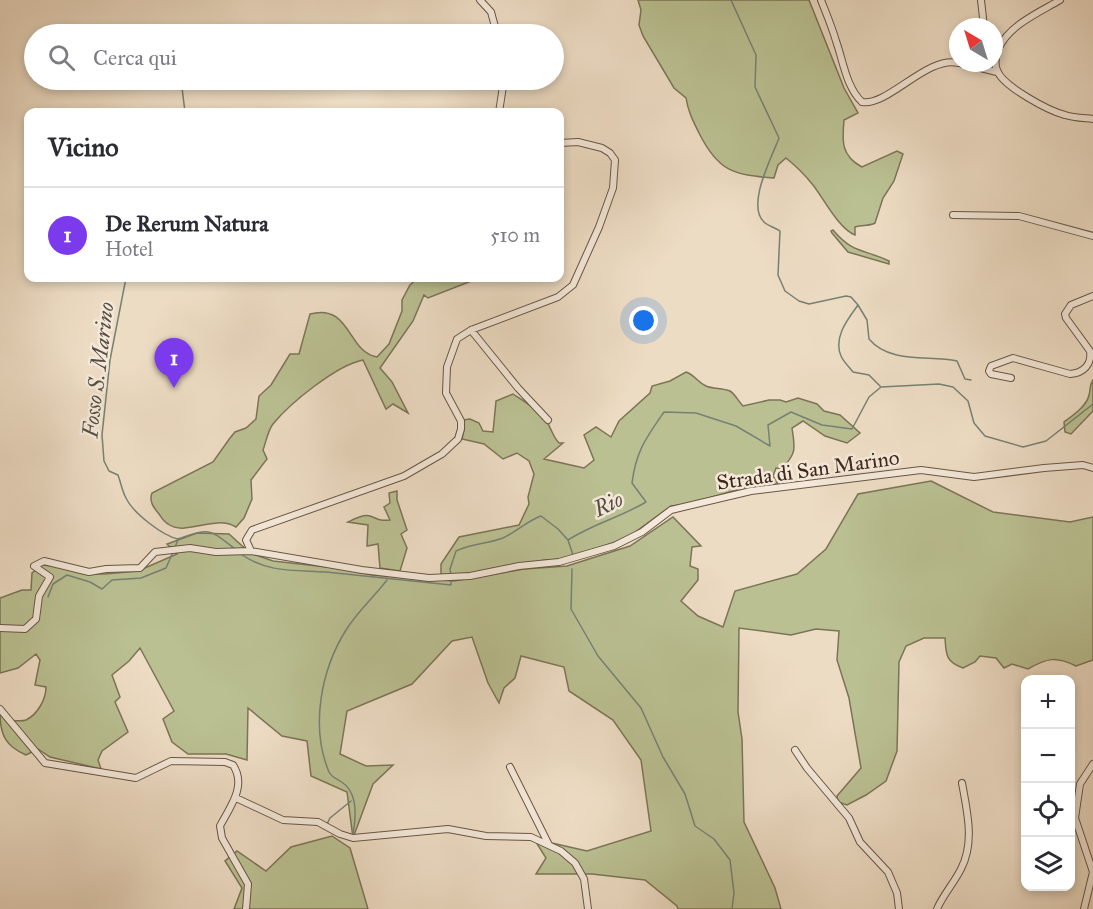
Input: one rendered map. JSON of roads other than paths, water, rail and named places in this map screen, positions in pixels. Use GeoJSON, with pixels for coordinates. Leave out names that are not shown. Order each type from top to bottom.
{"type":"FeatureCollection","features":[{"type":"Feature","properties":{"kind":"street"},"geometry":{"type":"LineString","coordinates":[[480,0],[491,12],[494,24]]}},
{"type":"Feature","properties":{"kind":"street"},"geometry":{"type":"LineString","coordinates":[[821,0],[846,74],[862,102],[872,102],[915,78],[924,70],[949,62]]}},
{"type":"Feature","properties":{"kind":"street"},"geometry":{"type":"LineString","coordinates":[[981,0],[983,18]]}},
{"type":"Feature","properties":{"kind":"street"},"geometry":{"type":"LineString","coordinates":[[1003,40],[1026,20],[1060,0]]}},
{"type":"Feature","properties":{"kind":"street"},"geometry":{"type":"LineString","coordinates":[[997,72],[1003,80],[1019,92],[1058,112],[1067,116],[1093,119]]}},
{"type":"Feature","properties":{"kind":"street"},"geometry":{"type":"LineString","coordinates":[[500,108],[502,90]]}},
{"type":"Feature","properties":{"kind":"street"},"geometry":{"type":"LineString","coordinates":[[247,551],[246,540],[252,530],[404,476],[442,454],[458,439],[461,429],[460,421],[446,393],[447,367],[457,339],[471,330],[558,297],[573,285],[599,227],[613,188],[615,160],[610,153],[602,148],[578,142],[564,143]]}},
{"type":"Feature","properties":{"kind":"street"},"geometry":{"type":"LineString","coordinates":[[953,215],[1019,216],[1093,236]]}},
{"type":"Feature","properties":{"kind":"street"},"geometry":{"type":"LineString","coordinates":[[1011,378],[991,374],[989,371],[991,366],[1013,358],[1070,374],[1086,368],[1090,351],[1065,314],[1071,305],[1093,296]]}},
{"type":"Feature","properties":{"kind":"street"},"geometry":{"type":"LineString","coordinates":[[471,330],[518,388],[548,420]]}},
{"type":"Feature","properties":{"kind":"street","name":"Strada di San Marino"},"geometry":{"type":"LineString","coordinates":[[0,627],[25,629],[36,619],[39,596],[50,577],[34,567],[44,561],[90,572],[140,568],[155,552],[190,548],[216,552],[247,551],[362,570],[429,578],[459,577],[519,566],[559,562],[614,546],[642,532],[671,510],[751,490],[921,470],[974,477],[1083,465],[1093,468]]}},
{"type":"Feature","properties":{"kind":"street"},"geometry":{"type":"LineString","coordinates":[[0,709],[45,763],[136,778],[171,761],[225,762],[233,765],[236,768],[238,779],[236,798],[220,826],[222,838],[248,884],[246,909]]}},
{"type":"Feature","properties":{"kind":"street"},"geometry":{"type":"LineString","coordinates":[[795,750],[849,818],[860,842],[888,872],[897,892],[899,909]]}},
{"type":"Feature","properties":{"kind":"street"},"geometry":{"type":"LineString","coordinates":[[1084,909],[1092,872],[1075,818],[1080,784],[1093,764]]}},
{"type":"Feature","properties":{"kind":"street"},"geometry":{"type":"LineString","coordinates":[[510,767],[549,846]]}},
{"type":"Feature","properties":{"kind":"street"},"geometry":{"type":"LineString","coordinates":[[937,909],[942,897],[961,869],[969,846],[968,812],[962,783]]}},
{"type":"Feature","properties":{"kind":"street"},"geometry":{"type":"LineString","coordinates":[[236,798],[283,820],[318,822],[353,838],[448,829],[486,836],[531,837],[561,851],[574,863],[584,879],[588,909]]}},
{"type":"Feature","properties":{"kind":"waterway"},"geometry":{"type":"LineString","coordinates":[[731,0],[756,55],[755,87],[779,138],[766,168],[758,204],[759,214],[764,222],[780,231],[778,275],[785,291],[799,301],[809,304],[846,296],[851,297],[858,305],[840,335],[841,356],[853,372],[869,375],[880,386]]}},
{"type":"Feature","properties":{"kind":"waterway","name":"Fosso S. Marino"},"geometry":{"type":"LineString","coordinates":[[182,90],[184,108]]}},
{"type":"Feature","properties":{"kind":"waterway","name":"Fosso S. Marino"},"geometry":{"type":"LineString","coordinates":[[125,282],[110,360],[102,435],[104,461],[109,471],[118,475],[125,495],[135,510],[157,529],[178,539]]}},
{"type":"Feature","properties":{"kind":"waterway"},"geometry":{"type":"LineString","coordinates":[[858,305],[867,320],[869,339],[878,347],[898,355],[957,361],[965,379],[971,380]]}},
{"type":"Feature","properties":{"kind":"waterway","name":"Rio"},"geometry":{"type":"LineString","coordinates":[[451,575],[450,569],[456,551],[503,538],[541,516],[568,540],[646,502],[632,483],[634,472],[643,445],[664,412],[696,413],[736,426],[770,446],[768,425],[791,412],[822,425],[852,429],[869,397],[881,387],[939,384],[953,387],[968,401],[974,423],[985,436],[1023,447],[1046,441],[1093,404]]}},
{"type":"Feature","properties":{"kind":"waterway","name":"Rio"},"geometry":{"type":"LineString","coordinates":[[175,548],[178,539],[209,532],[235,549]]}},
{"type":"Feature","properties":{"kind":"waterway"},"geometry":{"type":"LineString","coordinates":[[568,540],[573,555]]}},
{"type":"Feature","properties":{"kind":"waterway","name":"Rio"},"geometry":{"type":"LineString","coordinates":[[48,597],[53,584],[67,575],[90,582],[102,589],[112,580],[141,578],[166,568],[173,552]]}},
{"type":"Feature","properties":{"kind":"waterway","name":"Rio"},"geometry":{"type":"LineString","coordinates":[[241,554],[271,568],[451,585],[451,580]]}},
{"type":"Feature","properties":{"kind":"waterway"},"geometry":{"type":"LineString","coordinates":[[572,569],[571,609],[598,656],[641,708],[663,757],[685,794],[695,826],[714,839],[730,860],[734,893],[732,909]]}},
{"type":"Feature","properties":{"kind":"waterway"},"geometry":{"type":"LineString","coordinates":[[353,834],[354,800],[348,788],[330,774],[323,755],[319,718],[321,699],[337,646],[346,630],[387,580]]}},
{"type":"Feature","properties":{"kind":"waterway"},"geometry":{"type":"LineString","coordinates":[[327,824],[330,818],[351,801]]}},
{"type":"Feature","properties":{"kind":"place","name":"De Rerum Natura"},"geometry":{"type":"Point","coordinates":[174,388]}}]}
